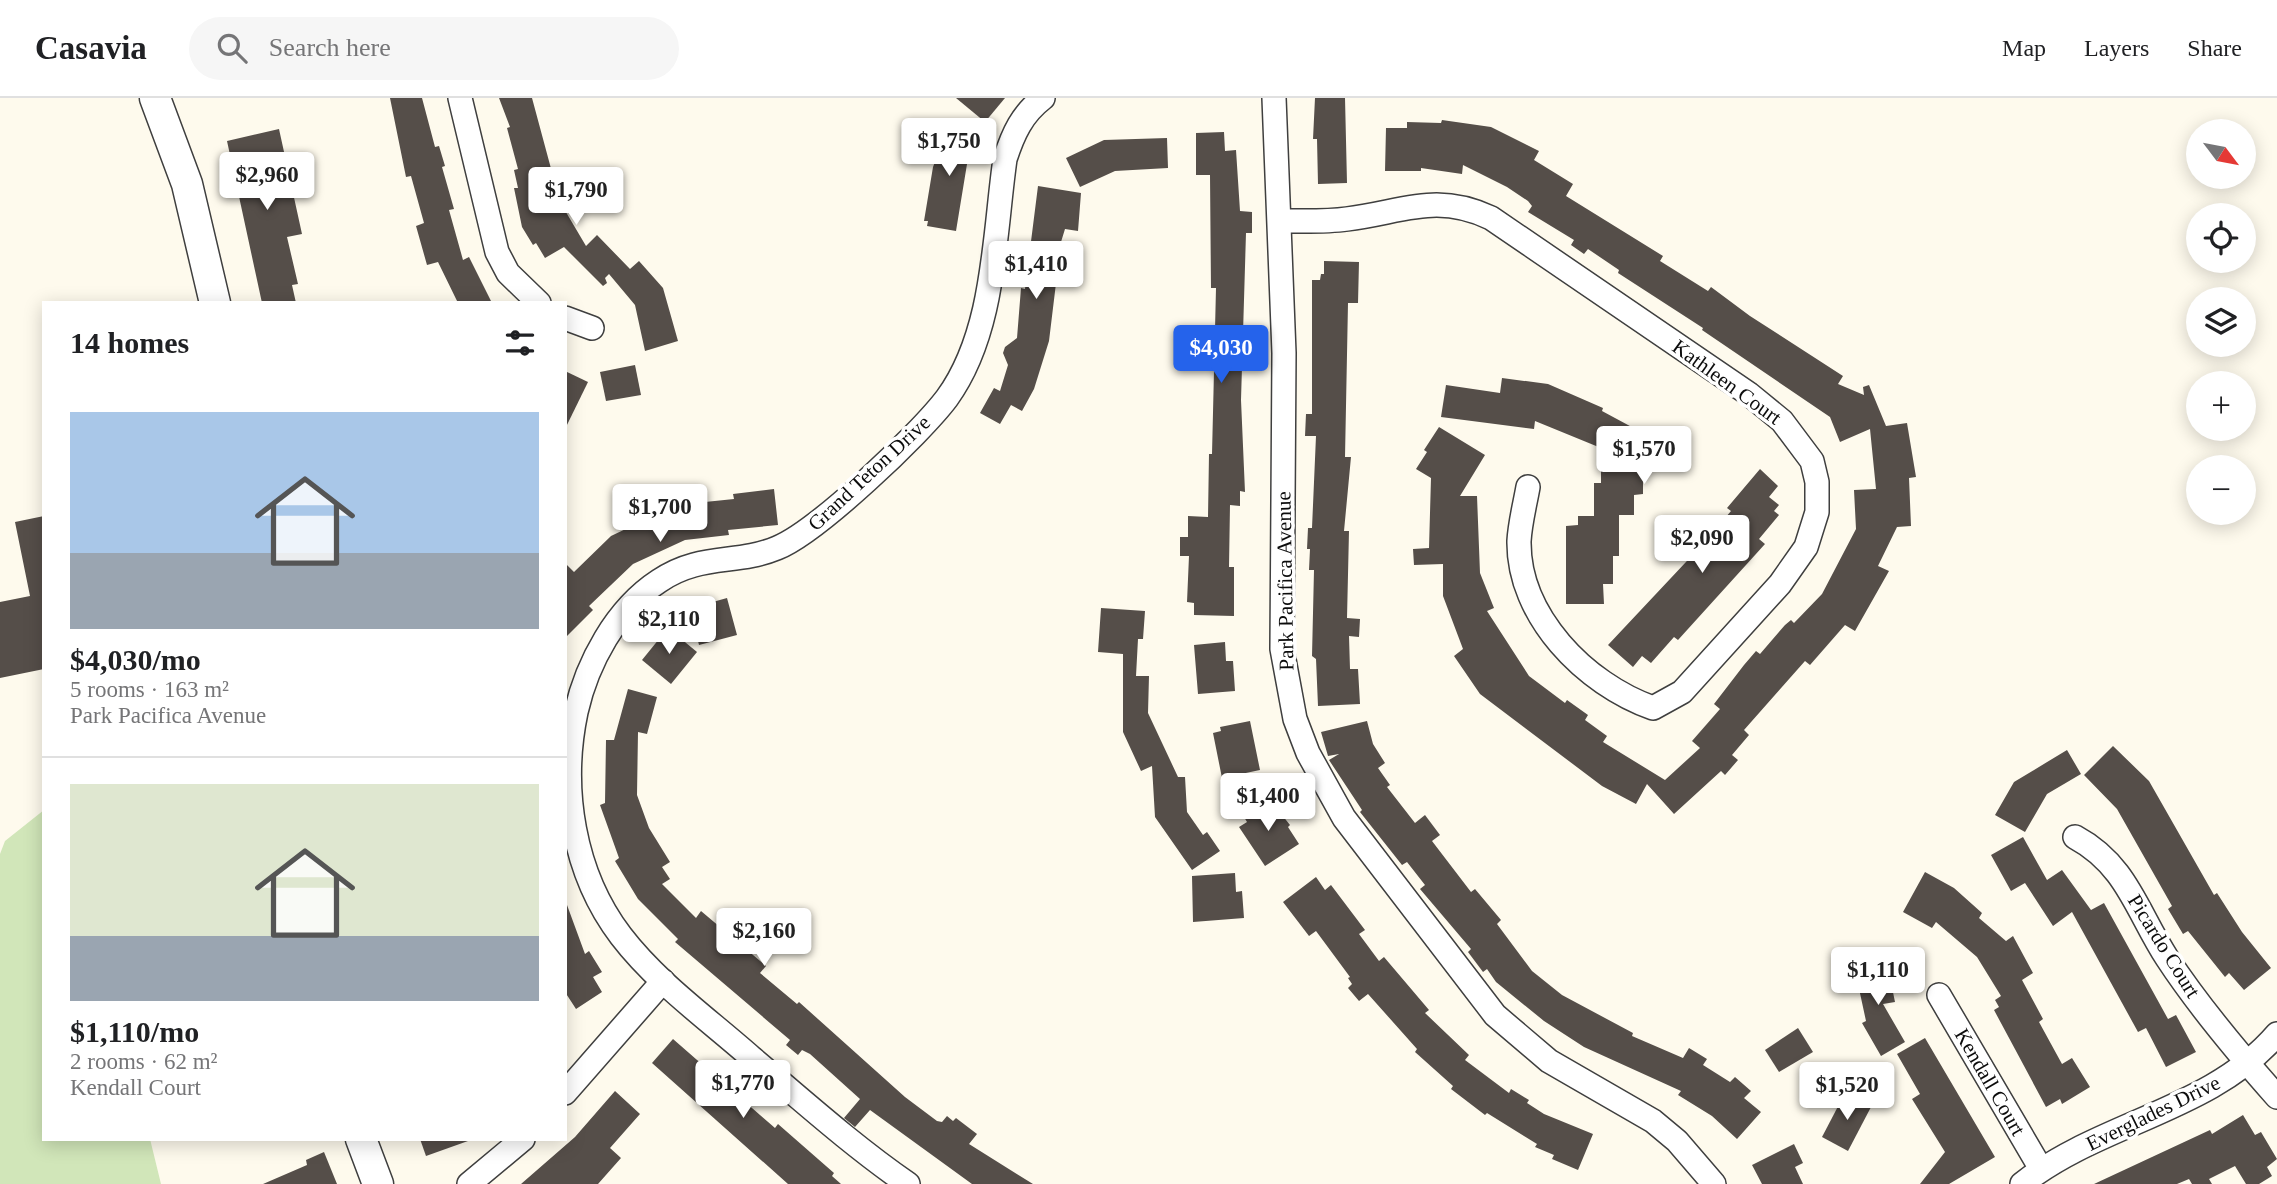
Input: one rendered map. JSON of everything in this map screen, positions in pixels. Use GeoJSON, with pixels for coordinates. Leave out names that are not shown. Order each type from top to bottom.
{"type":"FeatureCollection","features":[{"type":"Feature","properties":{"kind":"street"},"geometry":{"type":"LineString","coordinates":[[155,98],[187,184],[215,301]]}},
{"type":"Feature","properties":{"kind":"street"},"geometry":{"type":"LineString","coordinates":[[460,98],[497,252],[508,273],[536,301]]}},
{"type":"Feature","properties":{"kind":"street","name":"Grand Teton Drive"},"geometry":{"type":"LineString","coordinates":[[908,1184],[855,1145],[663,981],[620,935],[602,907],[577,841],[569,766],[580,695],[593,662],[625,613],[656,582],[683,566],[776,549],[801,536],[924,425],[947,397],[966,365],[978,333],[1005,159],[1013,134],[1025,114],[1043,98]]}},
{"type":"Feature","properties":{"kind":"street","name":"Park Pacifica Avenue"},"geometry":{"type":"LineString","coordinates":[[1275,98],[1281,221],[1282,649],[1295,719],[1308,753],[1345,818],[1494,1015],[1549,1061],[1653,1121],[1684,1148],[1714,1184]]}},
{"type":"Feature","properties":{"kind":"street","name":"Kathleen Court"},"geometry":{"type":"LineString","coordinates":[[1281,221],[1345,220],[1426,203],[1469,208],[1491,218],[1749,394],[1782,421],[1812,461],[1817,482],[1816,512],[1807,547],[1780,584],[1682,692],[1653,708],[1626,698],[1585,666],[1553,637],[1530,599],[1521,565],[1519,540],[1528,487]]}},
{"type":"Feature","properties":{"kind":"street"},"geometry":{"type":"LineString","coordinates":[[567,319],[592,328]]}},
{"type":"Feature","properties":{"kind":"street","name":"Picardo Court"},"geometry":{"type":"LineString","coordinates":[[2075,837],[2093,847],[2120,874],[2167,958],[2247,1063],[2277,1097]]}},
{"type":"Feature","properties":{"kind":"street"},"geometry":{"type":"LineString","coordinates":[[567,1091],[663,981]]}},
{"type":"Feature","properties":{"kind":"street","name":"Kendall Court"},"geometry":{"type":"LineString","coordinates":[[1939,995],[2041,1169]]}},
{"type":"Feature","properties":{"kind":"street","name":"Everglades Drive"},"geometry":{"type":"LineString","coordinates":[[2022,1184],[2041,1169],[2209,1088],[2247,1063],[2277,1034]]}},
{"type":"Feature","properties":{"kind":"street"},"geometry":{"type":"LineString","coordinates":[[362,1141],[378,1184]]}},
{"type":"Feature","properties":{"kind":"street"},"geometry":{"type":"LineString","coordinates":[[469,1184],[521,1141]]}},
{"type":"Feature","properties":{"kind":"green space"},"geometry":{"type":"Polygon","coordinates":[[[42,812],[42,1141],[150,1141],[161,1184],[0,1184],[0,854],[5,841],[42,812]]]}},
{"type":"Feature","properties":{"kind":"building"},"geometry":{"type":"Polygon","coordinates":[[[390,98],[422,98],[435,147],[439,146],[445,166],[442,167],[454,209],[449,210],[463,260],[469,257],[491,301],[457,301],[438,262],[427,265],[416,226],[424,223],[411,176],[406,177],[390,98]]]}},
{"type":"Feature","properties":{"kind":"building"},"geometry":{"type":"Polygon","coordinates":[[[499,98],[532,98],[560,202],[586,246],[597,235],[630,269],[639,261],[663,288],[678,341],[645,351],[635,305],[609,274],[605,278],[607,283],[603,286],[564,247],[545,258],[536,243],[533,245],[522,227],[514,188],[518,188],[514,170],[518,169],[507,128],[510,127],[499,98]]]}},
{"type":"Feature","properties":{"kind":"building"},"geometry":{"type":"Polygon","coordinates":[[[956,98],[1005,98],[985,122],[956,98]]]}},
{"type":"Feature","properties":{"kind":"building"},"geometry":{"type":"Polygon","coordinates":[[[1315,98],[1345,98],[1347,183],[1318,184],[1317,139],[1313,139],[1315,98]]]}},
{"type":"Feature","properties":{"kind":"building"},"geometry":{"type":"Polygon","coordinates":[[[1442,120],[1491,127],[1539,151],[1534,160],[1573,184],[1566,196],[1663,256],[1660,261],[1708,291],[1711,287],[1750,316],[1843,376],[1838,384],[1864,395],[1863,387],[1869,385],[1886,426],[1907,423],[1916,477],[1909,478],[1911,526],[1897,527],[1878,566],[1889,571],[1855,631],[1845,625],[1810,665],[1805,661],[1744,730],[1749,735],[1732,755],[1738,760],[1725,775],[1721,771],[1674,814],[1647,784],[1636,804],[1602,786],[1480,694],[1454,656],[1463,649],[1443,596],[1443,564],[1414,565],[1413,549],[1429,548],[1431,478],[1416,469],[1427,452],[1424,450],[1439,427],[1485,455],[1460,496],[1477,496],[1480,573],[1494,608],[1487,611],[1529,676],[1565,703],[1567,700],[1588,715],[1585,720],[1607,736],[1603,742],[1665,780],[1700,748],[1692,741],[1720,709],[1714,704],[1744,665],[1756,651],[1760,654],[1785,625],[1791,620],[1794,623],[1822,594],[1856,529],[1854,490],[1876,489],[1870,429],[1840,442],[1830,417],[1702,330],[1703,328],[1618,273],[1619,270],[1588,249],[1584,254],[1571,245],[1574,240],[1528,212],[1532,206],[1528,201],[1507,187],[1463,165],[1462,174],[1421,168],[1421,171],[1385,171],[1386,128],[1407,128],[1407,122],[1441,123],[1442,120]]]}},
{"type":"Feature","properties":{"kind":"building"},"geometry":{"type":"Polygon","coordinates":[[[943,126],[980,139],[973,160],[968,158],[956,231],[927,226],[928,221],[924,221],[933,167],[940,149],[935,147],[943,126]]]}},
{"type":"Feature","properties":{"kind":"building"},"geometry":{"type":"Polygon","coordinates":[[[279,129],[302,234],[287,237],[298,284],[292,285],[296,301],[262,301],[227,141],[279,129]]]}},
{"type":"Feature","properties":{"kind":"building"},"geometry":{"type":"Polygon","coordinates":[[[1224,132],[1225,151],[1236,150],[1240,211],[1252,212],[1252,233],[1246,233],[1241,400],[1245,492],[1240,491],[1240,506],[1230,505],[1229,567],[1234,567],[1234,616],[1194,615],[1194,603],[1187,602],[1189,556],[1180,556],[1180,537],[1188,537],[1188,516],[1208,517],[1209,454],[1212,454],[1216,288],[1211,288],[1210,175],[1196,175],[1196,133],[1224,132]]]}},
{"type":"Feature","properties":{"kind":"building"},"geometry":{"type":"Polygon","coordinates":[[[1167,138],[1168,168],[1115,171],[1080,187],[1066,158],[1104,140],[1167,138]]]}},
{"type":"Feature","properties":{"kind":"building"},"geometry":{"type":"Polygon","coordinates":[[[1038,186],[1081,193],[1078,231],[1065,229],[1061,242],[1049,341],[1034,389],[1022,411],[1011,405],[1000,424],[980,413],[994,388],[1000,391],[1008,365],[1003,353],[1005,347],[1017,338],[1021,288],[1025,289],[1038,186]]]}},
{"type":"Feature","properties":{"kind":"building"},"geometry":{"type":"Polygon","coordinates":[[[1324,261],[1359,262],[1358,303],[1348,303],[1345,457],[1351,457],[1344,531],[1349,531],[1347,618],[1360,619],[1359,637],[1349,636],[1350,669],[1358,669],[1360,704],[1318,706],[1316,659],[1312,656],[1314,570],[1309,570],[1310,549],[1307,549],[1308,528],[1312,528],[1316,436],[1305,436],[1306,414],[1312,414],[1312,280],[1320,280],[1321,274],[1324,274],[1324,261]]]}},
{"type":"Feature","properties":{"kind":"building"},"geometry":{"type":"Polygon","coordinates":[[[635,365],[641,395],[606,401],[600,372],[635,365]]]}},
{"type":"Feature","properties":{"kind":"building"},"geometry":{"type":"Polygon","coordinates":[[[567,372],[588,382],[567,425],[567,372]]]}},
{"type":"Feature","properties":{"kind":"building"},"geometry":{"type":"Polygon","coordinates":[[[1502,378],[1548,384],[1603,408],[1602,411],[1654,439],[1643,459],[1643,494],[1634,495],[1634,515],[1619,515],[1619,556],[1613,556],[1613,584],[1603,584],[1604,604],[1566,604],[1566,526],[1578,525],[1578,516],[1594,516],[1594,483],[1601,483],[1601,448],[1535,421],[1534,429],[1441,417],[1446,385],[1500,393],[1502,378]]]}},
{"type":"Feature","properties":{"kind":"building"},"geometry":{"type":"Polygon","coordinates":[[[1760,469],[1778,486],[1769,497],[1779,505],[1774,511],[1779,515],[1759,539],[1765,544],[1678,640],[1674,637],[1651,663],[1642,656],[1633,667],[1608,645],[1701,546],[1731,511],[1727,508],[1760,469]]]}},
{"type":"Feature","properties":{"kind":"building"},"geometry":{"type":"Polygon","coordinates":[[[774,489],[778,525],[728,530],[729,535],[685,540],[633,564],[589,606],[593,610],[567,636],[567,565],[574,572],[611,536],[676,505],[734,499],[733,494],[774,489]]]}},
{"type":"Feature","properties":{"kind":"building"},"geometry":{"type":"Polygon","coordinates":[[[42,516],[42,669],[0,678],[0,602],[30,596],[15,522],[42,516]]]}},
{"type":"Feature","properties":{"kind":"building"},"geometry":{"type":"Polygon","coordinates":[[[727,598],[737,635],[699,645],[691,612],[703,609],[702,605],[727,598]]]}},
{"type":"Feature","properties":{"kind":"building"},"geometry":{"type":"Polygon","coordinates":[[[1101,608],[1145,611],[1143,639],[1138,639],[1136,676],[1149,676],[1148,713],[1178,777],[1185,777],[1187,812],[1203,835],[1207,832],[1220,851],[1192,870],[1155,817],[1152,766],[1141,771],[1123,732],[1123,654],[1098,652],[1101,608]]]}},
{"type":"Feature","properties":{"kind":"building"},"geometry":{"type":"Polygon","coordinates":[[[668,628],[697,652],[671,684],[642,660],[668,628]]]}},
{"type":"Feature","properties":{"kind":"building"},"geometry":{"type":"Polygon","coordinates":[[[1225,642],[1226,661],[1233,661],[1235,691],[1198,694],[1194,645],[1225,642]]]}},
{"type":"Feature","properties":{"kind":"building"},"geometry":{"type":"Polygon","coordinates":[[[628,689],[657,697],[647,734],[638,732],[637,795],[649,828],[670,862],[662,867],[670,879],[662,884],[696,918],[701,911],[766,966],[760,973],[797,1004],[799,1002],[905,1097],[937,1121],[942,1122],[947,1116],[953,1121],[956,1118],[977,1134],[969,1144],[1033,1184],[972,1184],[870,1110],[855,1127],[844,1118],[860,1099],[810,1054],[802,1050],[798,1055],[786,1045],[790,1040],[675,942],[678,939],[638,899],[615,861],[619,858],[600,805],[605,803],[606,740],[614,740],[628,689]]]}},
{"type":"Feature","properties":{"kind":"building"},"geometry":{"type":"Polygon","coordinates":[[[1250,721],[1260,770],[1222,778],[1213,733],[1221,731],[1220,727],[1250,721]]]}},
{"type":"Feature","properties":{"kind":"building"},"geometry":{"type":"Polygon","coordinates":[[[1367,721],[1373,744],[1385,763],[1378,768],[1390,785],[1387,787],[1415,823],[1425,815],[1440,835],[1432,841],[1471,892],[1475,889],[1501,920],[1497,924],[1532,971],[1562,995],[1633,1033],[1632,1036],[1683,1058],[1689,1048],[1707,1059],[1703,1065],[1730,1082],[1735,1077],[1751,1091],[1744,1098],[1761,1112],[1737,1139],[1712,1116],[1678,1095],[1681,1091],[1584,1047],[1544,1021],[1496,982],[1487,969],[1483,972],[1468,952],[1471,949],[1420,889],[1425,885],[1407,862],[1402,865],[1360,812],[1362,810],[1329,760],[1339,754],[1328,756],[1321,732],[1367,721]]]}},
{"type":"Feature","properties":{"kind":"building"},"geometry":{"type":"Polygon","coordinates":[[[2113,746],[2149,781],[2214,895],[2217,893],[2242,932],[2271,968],[2244,990],[2229,973],[2225,977],[2188,931],[2183,934],[2168,909],[2172,906],[2117,809],[2084,775],[2113,746]]]}},
{"type":"Feature","properties":{"kind":"building"},"geometry":{"type":"Polygon","coordinates":[[[2067,750],[2081,774],[2047,794],[2025,832],[1995,815],[2014,782],[2067,750]]]}},
{"type":"Feature","properties":{"kind":"building"},"geometry":{"type":"Polygon","coordinates":[[[1270,800],[1290,825],[1288,827],[1299,844],[1265,866],[1239,827],[1247,822],[1244,817],[1270,800]]]}},
{"type":"Feature","properties":{"kind":"building"},"geometry":{"type":"Polygon","coordinates":[[[2023,837],[2047,880],[2062,870],[2091,910],[2104,903],[2168,1019],[2176,1015],[2196,1052],[2166,1067],[2146,1028],[2138,1032],[2072,912],[2053,926],[2025,883],[2011,891],[1991,855],[2023,837]]]}},
{"type":"Feature","properties":{"kind":"building"},"geometry":{"type":"Polygon","coordinates":[[[1925,872],[1954,888],[1982,913],[1979,918],[2006,941],[2013,936],[2033,973],[2022,980],[2043,1019],[2039,1022],[2062,1064],[2072,1058],[2090,1087],[2062,1104],[2060,1099],[2046,1107],[1994,1010],[1999,1007],[1995,1000],[2001,996],[1977,957],[1936,922],[1932,928],[1903,912],[1925,872]]]}},
{"type":"Feature","properties":{"kind":"building"},"geometry":{"type":"Polygon","coordinates":[[[1235,873],[1236,892],[1242,891],[1244,918],[1193,922],[1192,876],[1235,873]]]}},
{"type":"Feature","properties":{"kind":"building"},"geometry":{"type":"Polygon","coordinates":[[[1316,877],[1325,890],[1331,885],[1365,930],[1359,934],[1379,961],[1384,957],[1429,1010],[1425,1013],[1469,1055],[1465,1060],[1509,1093],[1511,1089],[1529,1100],[1527,1103],[1544,1114],[1593,1134],[1578,1170],[1552,1159],[1554,1155],[1535,1147],[1537,1144],[1487,1113],[1485,1115],[1451,1089],[1453,1086],[1415,1052],[1417,1049],[1368,994],[1359,1001],[1348,988],[1352,984],[1348,978],[1350,977],[1316,931],[1309,936],[1283,902],[1316,877]]]}},
{"type":"Feature","properties":{"kind":"building"},"geometry":{"type":"Polygon","coordinates":[[[567,905],[585,954],[589,951],[602,972],[593,977],[602,992],[576,1009],[567,995],[567,905]]]}},
{"type":"Feature","properties":{"kind":"building"},"geometry":{"type":"Polygon","coordinates":[[[1887,963],[1895,1002],[1883,1004],[1905,1042],[1881,1056],[1862,1023],[1866,1021],[1855,970],[1887,963]]]}},
{"type":"Feature","properties":{"kind":"building"},"geometry":{"type":"Polygon","coordinates":[[[1798,1028],[1813,1052],[1779,1072],[1765,1050],[1798,1028]]]}},
{"type":"Feature","properties":{"kind":"building"},"geometry":{"type":"Polygon","coordinates":[[[1925,1038],[1995,1157],[1949,1184],[1920,1184],[1945,1152],[1912,1099],[1920,1094],[1897,1054],[1925,1038]]]}},
{"type":"Feature","properties":{"kind":"building"},"geometry":{"type":"Polygon","coordinates":[[[673,1039],[775,1128],[778,1124],[834,1173],[832,1176],[841,1184],[788,1184],[652,1063],[673,1039]]]}},
{"type":"Feature","properties":{"kind":"building"},"geometry":{"type":"Polygon","coordinates":[[[615,1091],[640,1114],[610,1148],[621,1158],[598,1184],[521,1184],[575,1137],[615,1091]]]}},
{"type":"Feature","properties":{"kind":"building"},"geometry":{"type":"Polygon","coordinates":[[[1845,1093],[1871,1107],[1848,1151],[1822,1137],[1845,1093]]]}},
{"type":"Feature","properties":{"kind":"building"},"geometry":{"type":"Polygon","coordinates":[[[2243,1115],[2255,1135],[2261,1132],[2277,1159],[2267,1167],[2272,1176],[2259,1184],[2246,1184],[2235,1166],[2209,1179],[2212,1184],[2192,1184],[2189,1179],[2177,1184],[2094,1184],[2210,1130],[2212,1134],[2243,1115]]]}},
{"type":"Feature","properties":{"kind":"building"},"geometry":{"type":"Polygon","coordinates":[[[421,1141],[468,1141],[426,1156],[421,1141]]]}},
{"type":"Feature","properties":{"kind":"building"},"geometry":{"type":"Polygon","coordinates":[[[1794,1144],[1803,1163],[1795,1167],[1803,1184],[1762,1184],[1752,1165],[1794,1144]]]}},
{"type":"Feature","properties":{"kind":"building"},"geometry":{"type":"Polygon","coordinates":[[[324,1152],[337,1184],[263,1184],[307,1165],[306,1160],[324,1152]]]}}]}
